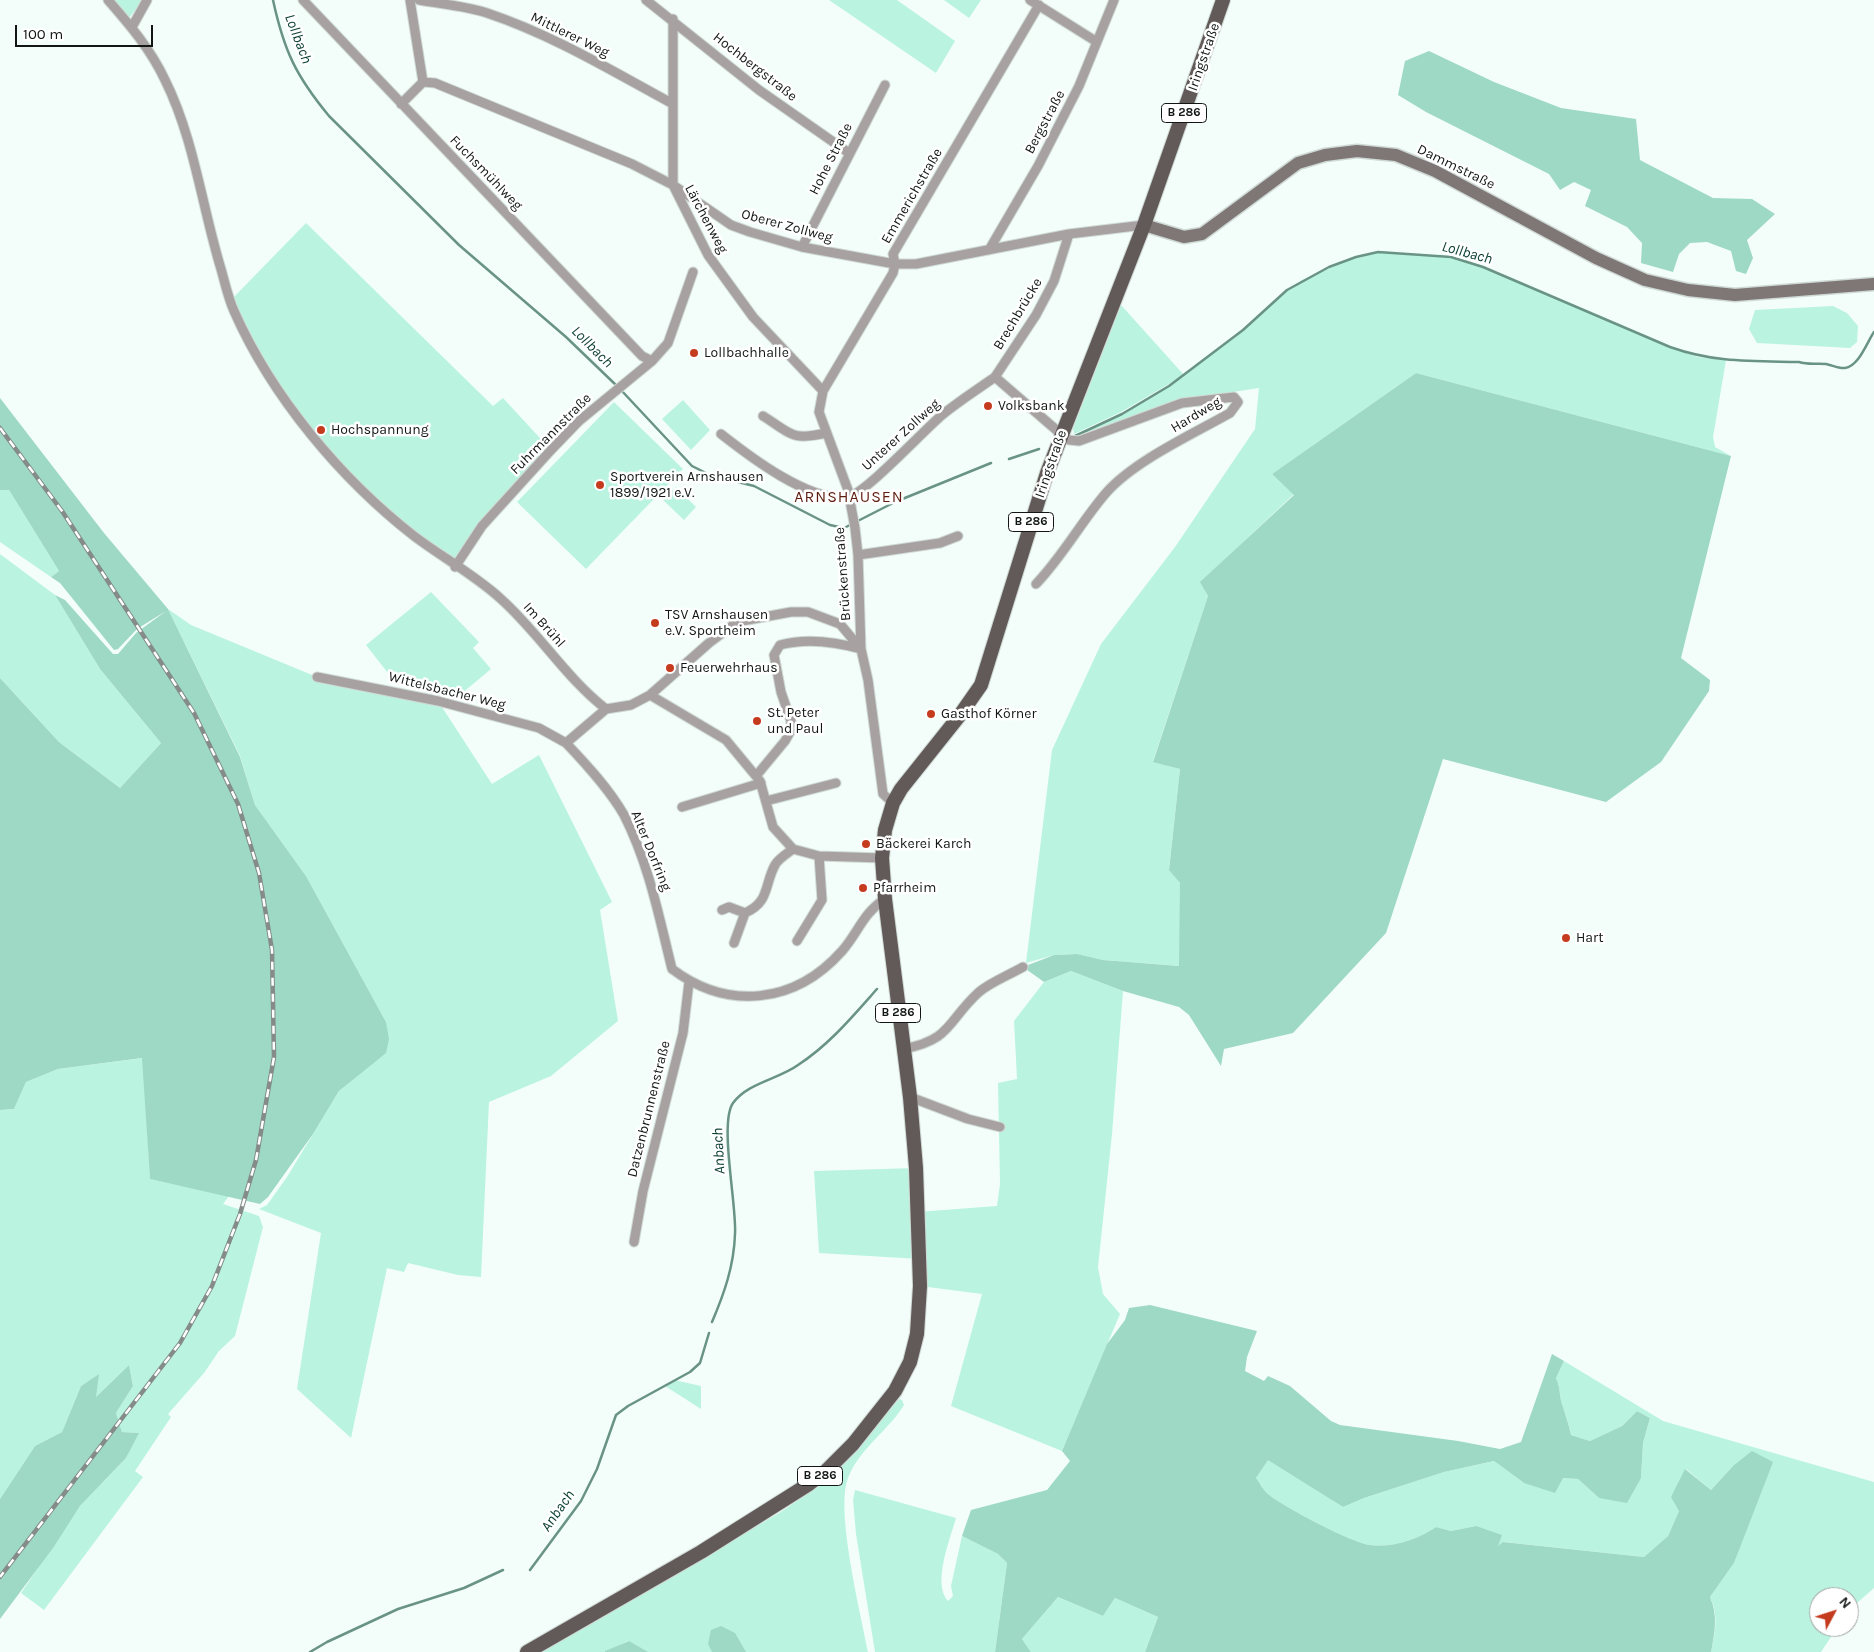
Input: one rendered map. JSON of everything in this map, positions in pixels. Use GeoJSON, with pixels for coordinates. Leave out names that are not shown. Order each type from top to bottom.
{"type":"FeatureCollection","features":[{"type":"Feature","properties":{"kind":"main road","name":"Iringstraße"},"geometry":{"type":"LineString","coordinates":[[882,858],[885,830],[893,804],[923,759],[960,716],[981,685],[1030,525],[1061,434],[1144,225],[1223,0]]}},
{"type":"Feature","properties":{"kind":"main road","name":"B 286"},"geometry":{"type":"LineString","coordinates":[[527,1652],[701,1552],[790,1498],[826,1471],[853,1444],[880,1412],[895,1392],[910,1362],[917,1334],[920,1286],[916,1168],[910,1097],[885,899],[882,858]]}},
{"type":"Feature","properties":{"kind":"street","name":"Im Brühl"},"geometry":{"type":"LineString","coordinates":[[108,0],[147,47],[166,82],[186,136],[208,226],[233,310],[270,381],[343,472],[412,535],[455,567],[478,580],[506,604],[523,620],[585,692],[606,709]]}},
{"type":"Feature","properties":{"kind":"street"},"geometry":{"type":"LineString","coordinates":[[132,27],[147,0]]}},
{"type":"Feature","properties":{"kind":"street","name":"Fuchsmühlweg"},"geometry":{"type":"LineString","coordinates":[[303,0],[642,356],[652,361]]}},
{"type":"Feature","properties":{"kind":"street"},"geometry":{"type":"LineString","coordinates":[[402,104],[423,82],[410,0]]}},
{"type":"Feature","properties":{"kind":"street","name":"Mittlerer Weg"},"geometry":{"type":"LineString","coordinates":[[419,0],[485,12],[525,27],[556,40],[673,104]]}},
{"type":"Feature","properties":{"kind":"street","name":"Hochbergstraße"},"geometry":{"type":"LineString","coordinates":[[646,0],[673,19],[758,90],[849,153]]}},
{"type":"Feature","properties":{"kind":"street"},"geometry":{"type":"LineString","coordinates":[[1030,0],[1097,42]]}},
{"type":"Feature","properties":{"kind":"street","name":"Bergstraße"},"geometry":{"type":"LineString","coordinates":[[989,250],[1038,166],[1079,86],[1114,0]]}},
{"type":"Feature","properties":{"kind":"street","name":"Emmerichstraße"},"geometry":{"type":"LineString","coordinates":[[849,496],[819,412],[823,391],[893,273],[895,264],[894,254],[1039,5]]}},
{"type":"Feature","properties":{"kind":"street","name":"Lärchenweg"},"geometry":{"type":"LineString","coordinates":[[673,19],[673,185],[708,255],[753,317],[823,391]]}},
{"type":"Feature","properties":{"kind":"street","name":"Oberer Zollweg"},"geometry":{"type":"LineString","coordinates":[[423,82],[444,87],[632,164],[673,185],[732,225],[802,247],[895,264],[916,264],[1070,234],[1144,225]]}},
{"type":"Feature","properties":{"kind":"street","name":"Hohe Straße"},"geometry":{"type":"LineString","coordinates":[[802,247],[885,84]]}},
{"type":"Feature","properties":{"kind":"street","name":"Dammstraße"},"geometry":{"type":"LineString","coordinates":[[1144,225],[1160,232],[1184,237],[1202,234],[1298,164],[1325,155],[1358,151],[1396,155],[1435,170],[1596,258],[1645,280],[1688,290],[1735,295],[1874,284]]}},
{"type":"Feature","properties":{"kind":"street","name":"Brechbrücke"},"geometry":{"type":"LineString","coordinates":[[995,377],[1036,315],[1054,281],[1070,234]]}},
{"type":"Feature","properties":{"kind":"street","name":"Fuhrmannstraße"},"geometry":{"type":"LineString","coordinates":[[455,567],[482,526],[550,450],[579,421],[652,361],[668,343],[693,272]]}},
{"type":"Feature","properties":{"kind":"street"},"geometry":{"type":"LineString","coordinates":[[995,377],[1061,434]]}},
{"type":"Feature","properties":{"kind":"street","name":"Unterer Zollweg"},"geometry":{"type":"LineString","coordinates":[[849,496],[872,481],[943,415],[995,377]]}},
{"type":"Feature","properties":{"kind":"street","name":"Hardweg"},"geometry":{"type":"LineString","coordinates":[[1036,584],[1107,492],[1141,464],[1230,413],[1238,402],[1234,397],[1182,403],[1078,441],[1068,440],[1061,434]]}},
{"type":"Feature","properties":{"kind":"street"},"geometry":{"type":"LineString","coordinates":[[763,416],[796,437],[804,438],[826,433]]}},
{"type":"Feature","properties":{"kind":"street"},"geometry":{"type":"LineString","coordinates":[[721,434],[779,475],[828,496],[849,496]]}},
{"type":"Feature","properties":{"kind":"street","name":"Brückenstraße"},"geometry":{"type":"LineString","coordinates":[[849,496],[854,518],[858,555],[861,649]]}},
{"type":"Feature","properties":{"kind":"street"},"geometry":{"type":"LineString","coordinates":[[858,555],[940,543],[958,536]]}},
{"type":"Feature","properties":{"kind":"street"},"geometry":{"type":"LineString","coordinates":[[566,743],[606,709],[631,705],[650,695],[732,625],[754,618],[808,612],[840,624],[861,649],[868,680],[883,794],[893,804]]}},
{"type":"Feature","properties":{"kind":"street"},"geometry":{"type":"LineString","coordinates":[[682,808],[759,780],[785,741],[790,732],[791,721],[781,692],[774,655],[780,645],[789,643],[838,642],[861,649]]}},
{"type":"Feature","properties":{"kind":"street","name":"Wittelsbacher Weg"},"geometry":{"type":"LineString","coordinates":[[317,676],[438,701],[539,728],[566,743]]}},
{"type":"Feature","properties":{"kind":"street"},"geometry":{"type":"LineString","coordinates":[[650,695],[726,740],[759,780],[773,827],[793,849],[820,856],[882,858]]}},
{"type":"Feature","properties":{"kind":"street","name":"Alter Dorfring"},"geometry":{"type":"LineString","coordinates":[[566,743],[592,772],[623,815],[652,885],[672,969],[689,982],[710,991],[733,997],[756,997],[778,993],[798,985],[816,974],[842,951],[872,907],[885,899]]}},
{"type":"Feature","properties":{"kind":"street"},"geometry":{"type":"LineString","coordinates":[[766,801],[836,783]]}},
{"type":"Feature","properties":{"kind":"street"},"geometry":{"type":"LineString","coordinates":[[722,910],[729,907],[745,913],[757,908],[770,883],[776,864],[793,849]]}},
{"type":"Feature","properties":{"kind":"street"},"geometry":{"type":"LineString","coordinates":[[798,941],[820,908],[823,888],[820,856]]}},
{"type":"Feature","properties":{"kind":"street"},"geometry":{"type":"LineString","coordinates":[[734,943],[745,913]]}},
{"type":"Feature","properties":{"kind":"street"},"geometry":{"type":"LineString","coordinates":[[903,1049],[930,1042],[946,1032],[979,992],[1023,967]]}},
{"type":"Feature","properties":{"kind":"street","name":"Datzenbrunnenstraße"},"geometry":{"type":"LineString","coordinates":[[634,1242],[642,1191],[683,1033],[689,982]]}},
{"type":"Feature","properties":{"kind":"street"},"geometry":{"type":"LineString","coordinates":[[910,1097],[968,1119],[1000,1127]]}},
{"type":"Feature","properties":{"kind":"green space"},"geometry":{"type":"Polygon","coordinates":[[[112,0],[143,0],[129,18],[112,0]]]}},
{"type":"Feature","properties":{"kind":"green space"},"geometry":{"type":"Polygon","coordinates":[[[829,0],[897,0],[955,41],[936,73],[829,0]]]}},
{"type":"Feature","properties":{"kind":"green space"},"geometry":{"type":"Polygon","coordinates":[[[944,0],[981,0],[969,18],[944,0]]]}},
{"type":"Feature","properties":{"kind":"green space"},"geometry":{"type":"Polygon","coordinates":[[[1429,51],[1494,82],[1561,108],[1636,119],[1640,160],[1713,198],[1752,199],[1775,214],[1747,240],[1753,258],[1746,274],[1736,271],[1731,251],[1707,242],[1690,243],[1679,254],[1673,272],[1641,263],[1642,243],[1627,227],[1585,206],[1591,190],[1574,182],[1560,190],[1549,174],[1426,112],[1398,95],[1405,61],[1429,51]]]}},
{"type":"Feature","properties":{"kind":"green space"},"geometry":{"type":"Polygon","coordinates":[[[306,223],[493,406],[503,398],[551,450],[502,505],[455,567],[343,472],[271,381],[230,301],[306,223]]]}},
{"type":"Feature","properties":{"kind":"green space"},"geometry":{"type":"Polygon","coordinates":[[[1378,252],[1451,257],[1483,267],[1670,347],[1698,357],[1726,360],[1713,437],[1715,447],[1731,456],[1416,373],[1272,474],[1294,494],[1201,582],[1208,596],[1153,761],[1180,769],[1169,869],[1180,883],[1180,966],[1103,960],[1076,954],[1054,955],[1026,963],[1052,750],[1101,644],[1175,547],[1255,429],[1259,388],[1181,400],[1075,436],[1143,402],[1181,377],[1121,412],[1074,434],[1073,428],[1121,305],[1184,375],[1243,330],[1287,290],[1302,280],[1356,257],[1378,252]]]}},
{"type":"Feature","properties":{"kind":"green space"},"geometry":{"type":"Polygon","coordinates":[[[1833,306],[1847,313],[1858,326],[1857,342],[1850,348],[1757,343],[1749,329],[1755,310],[1833,306]]]}},
{"type":"Feature","properties":{"kind":"green space"},"geometry":{"type":"Polygon","coordinates":[[[1416,373],[1731,456],[1681,658],[1710,680],[1709,691],[1661,762],[1606,802],[1443,759],[1386,933],[1293,1033],[1224,1049],[1221,1066],[1189,1015],[1179,1007],[1123,991],[1071,971],[1044,982],[1023,967],[1054,955],[1077,954],[1103,960],[1179,966],[1180,883],[1169,870],[1180,769],[1153,762],[1208,596],[1200,582],[1294,495],[1272,474],[1416,373]]]}},
{"type":"Feature","properties":{"kind":"green space"},"geometry":{"type":"Polygon","coordinates":[[[0,398],[104,533],[168,609],[240,757],[255,805],[306,876],[386,1022],[389,1039],[386,1053],[339,1091],[313,1134],[268,1197],[260,1204],[150,1179],[142,1058],[58,1069],[26,1082],[14,1109],[0,1110],[0,678],[59,742],[120,788],[161,743],[100,669],[55,595],[65,600],[113,654],[118,654],[136,633],[166,611],[137,629],[118,649],[114,650],[60,583],[51,577],[59,571],[9,490],[0,490],[0,398]]]}},
{"type":"Feature","properties":{"kind":"green space"},"geometry":{"type":"Polygon","coordinates":[[[683,400],[710,430],[691,450],[662,419],[683,400]]]}},
{"type":"Feature","properties":{"kind":"green space","name":"Sportverein Arnshausen 1899/1921 e.V."},"geometry":{"type":"Polygon","coordinates":[[[614,402],[683,469],[586,569],[517,502],[614,402]]]}},
{"type":"Feature","properties":{"kind":"green space"},"geometry":{"type":"Polygon","coordinates":[[[676,487],[696,507],[684,520],[663,500],[676,487]]]}},
{"type":"Feature","properties":{"kind":"green space"},"geometry":{"type":"Polygon","coordinates":[[[0,490],[9,490],[59,571],[51,577],[0,542],[0,490]]]}},
{"type":"Feature","properties":{"kind":"green space"},"geometry":{"type":"Polygon","coordinates":[[[0,554],[55,595],[100,669],[161,743],[120,788],[59,742],[0,678],[0,554]]]}},
{"type":"Feature","properties":{"kind":"green space"},"geometry":{"type":"Polygon","coordinates":[[[431,592],[479,642],[473,648],[491,669],[455,699],[425,692],[414,677],[405,682],[397,674],[391,677],[366,645],[431,592]]]}},
{"type":"Feature","properties":{"kind":"green space"},"geometry":{"type":"Polygon","coordinates":[[[168,609],[191,625],[317,677],[438,701],[492,784],[539,755],[612,902],[600,910],[618,1021],[551,1076],[489,1102],[481,1277],[458,1275],[408,1263],[404,1272],[387,1268],[351,1438],[297,1389],[321,1233],[259,1209],[267,1205],[287,1177],[339,1091],[358,1075],[386,1022],[306,876],[255,805],[240,756],[168,609]]]}},
{"type":"Feature","properties":{"kind":"green space"},"geometry":{"type":"Polygon","coordinates":[[[1071,971],[1123,991],[1112,1134],[1098,1267],[1103,1294],[1120,1314],[1062,1451],[951,1406],[982,1294],[920,1286],[919,1259],[819,1253],[814,1171],[916,1168],[917,1212],[997,1206],[1000,1184],[998,1083],[1017,1079],[1014,1021],[1044,982],[1071,971]]]}},
{"type":"Feature","properties":{"kind":"green space"},"geometry":{"type":"Polygon","coordinates":[[[143,1058],[150,1179],[229,1196],[223,1204],[259,1216],[263,1227],[235,1336],[219,1351],[204,1373],[168,1414],[171,1417],[135,1471],[143,1477],[44,1610],[21,1593],[80,1506],[126,1458],[138,1433],[122,1432],[116,1413],[133,1386],[129,1365],[95,1398],[98,1375],[81,1386],[62,1432],[35,1446],[0,1499],[0,1110],[14,1109],[26,1082],[58,1069],[143,1058]]]}},
{"type":"Feature","properties":{"kind":"green space"},"geometry":{"type":"Polygon","coordinates":[[[1150,1305],[1257,1331],[1247,1357],[1245,1371],[1264,1381],[1268,1376],[1290,1386],[1331,1421],[1340,1425],[1458,1441],[1500,1449],[1521,1442],[1552,1354],[1564,1361],[1556,1378],[1571,1435],[1590,1441],[1622,1426],[1637,1411],[1650,1418],[1643,1443],[1641,1478],[1627,1503],[1599,1498],[1578,1479],[1563,1478],[1555,1493],[1524,1483],[1494,1461],[1444,1472],[1364,1498],[1343,1507],[1268,1460],[1256,1478],[1268,1494],[1287,1507],[1361,1543],[1378,1546],[1396,1544],[1422,1535],[1436,1527],[1451,1531],[1476,1526],[1502,1535],[1498,1546],[1503,1542],[1644,1557],[1668,1536],[1679,1511],[1671,1497],[1685,1469],[1711,1490],[1733,1466],[1752,1451],[1773,1462],[1734,1563],[1710,1597],[1715,1617],[1715,1631],[1711,1652],[1145,1652],[1158,1617],[1115,1598],[1103,1616],[1058,1597],[1022,1639],[1031,1652],[995,1652],[1007,1563],[998,1554],[962,1536],[971,1510],[1047,1490],[1070,1461],[1062,1451],[1107,1344],[1125,1320],[1129,1308],[1150,1305]]]}},
{"type":"Feature","properties":{"kind":"green space"},"geometry":{"type":"Polygon","coordinates":[[[1564,1361],[1663,1421],[1874,1482],[1874,1588],[1859,1601],[1859,1587],[1809,1587],[1809,1637],[1831,1637],[1821,1652],[1711,1652],[1715,1631],[1715,1611],[1710,1597],[1734,1563],[1755,1504],[1733,1466],[1711,1490],[1686,1469],[1679,1511],[1668,1536],[1644,1557],[1504,1542],[1497,1547],[1476,1526],[1451,1531],[1436,1527],[1405,1542],[1378,1546],[1370,1545],[1348,1538],[1287,1507],[1266,1492],[1256,1478],[1268,1459],[1343,1507],[1364,1498],[1444,1472],[1494,1461],[1524,1483],[1563,1478],[1578,1479],[1599,1498],[1641,1478],[1643,1443],[1650,1418],[1637,1411],[1622,1426],[1590,1441],[1571,1435],[1556,1378],[1564,1361]]]}},
{"type":"Feature","properties":{"kind":"green space"},"geometry":{"type":"Polygon","coordinates":[[[129,1365],[133,1386],[116,1413],[122,1432],[139,1433],[126,1458],[80,1506],[53,1548],[0,1619],[0,1499],[35,1446],[62,1432],[81,1386],[99,1374],[96,1397],[129,1365]]]}},
{"type":"Feature","properties":{"kind":"green space"},"geometry":{"type":"Polygon","coordinates":[[[674,1380],[701,1386],[701,1409],[665,1386],[674,1380]]]}},
{"type":"Feature","properties":{"kind":"green space"},"geometry":{"type":"Polygon","coordinates":[[[899,1399],[902,1400],[904,1405],[859,1458],[848,1478],[845,1493],[850,1563],[868,1652],[647,1652],[628,1641],[605,1652],[539,1652],[781,1512],[804,1496],[851,1454],[899,1399]]]}},
{"type":"Feature","properties":{"kind":"green space"},"geometry":{"type":"Polygon","coordinates":[[[855,1490],[956,1518],[942,1573],[942,1584],[948,1601],[953,1596],[951,1586],[962,1536],[998,1554],[1007,1563],[995,1652],[875,1652],[856,1534],[853,1500],[855,1490]]]}},
{"type":"Feature","properties":{"kind":"green space"},"geometry":{"type":"Polygon","coordinates":[[[1058,1597],[1103,1616],[1115,1598],[1158,1617],[1145,1652],[1031,1652],[1022,1639],[1058,1597]]]}},
{"type":"Feature","properties":{"kind":"green space"},"geometry":{"type":"Polygon","coordinates":[[[721,1626],[735,1633],[746,1652],[712,1652],[708,1644],[711,1630],[721,1626]]]}},
{"type":"Feature","properties":{"kind":"green space"},"geometry":{"type":"Polygon","coordinates":[[[629,1641],[648,1652],[605,1652],[605,1651],[629,1641]]]}},
{"type":"Feature","properties":{"kind":"waterway","name":"Lollbach"},"geometry":{"type":"LineString","coordinates":[[273,0],[282,34],[293,62],[308,88],[329,116],[459,245],[566,337],[617,386]]}},
{"type":"Feature","properties":{"kind":"waterway","name":"Lollbach"},"geometry":{"type":"LineString","coordinates":[[1075,436],[1122,414],[1169,386],[1243,330],[1287,290],[1329,267],[1356,257],[1378,252],[1451,257],[1483,267],[1670,347],[1718,359],[1799,362],[1826,364],[1845,368],[1854,363],[1874,332]]}},
{"type":"Feature","properties":{"kind":"waterway","name":"Lollbach"},"geometry":{"type":"LineString","coordinates":[[621,390],[692,466],[710,475],[754,486],[830,525],[844,528],[895,502],[991,463]]}},
{"type":"Feature","properties":{"kind":"waterway","name":"Lollbach"},"geometry":{"type":"LineString","coordinates":[[1009,459],[1039,449]]}},
{"type":"Feature","properties":{"kind":"waterway","name":"Anbach"},"geometry":{"type":"LineString","coordinates":[[712,1322],[728,1280],[733,1257],[735,1221],[728,1146],[729,1113],[733,1103],[746,1091],[790,1070],[809,1057],[840,1030],[877,989]]}},
{"type":"Feature","properties":{"kind":"waterway","name":"Anbach"},"geometry":{"type":"LineString","coordinates":[[530,1570],[581,1501],[597,1469],[616,1415],[628,1406],[690,1372],[700,1363],[709,1333]]}},
{"type":"Feature","properties":{"kind":"waterway","name":"Anbach"},"geometry":{"type":"LineString","coordinates":[[310,1652],[327,1642],[398,1609],[464,1588],[503,1570]]}},
{"type":"Feature","properties":{"kind":"railway"},"geometry":{"type":"LineString","coordinates":[[0,428],[62,511],[194,713],[238,804],[259,873],[272,950],[274,1057],[256,1160],[240,1214],[212,1286],[180,1343],[0,1577]]}},
{"type":"Feature","properties":{"kind":"place","name":"Lollbachhalle"},"geometry":{"type":"Point","coordinates":[694,353]}},
{"type":"Feature","properties":{"kind":"place","name":"Volksbank"},"geometry":{"type":"Point","coordinates":[988,406]}},
{"type":"Feature","properties":{"kind":"place","name":"Hochspannung"},"geometry":{"type":"Point","coordinates":[321,430]}},
{"type":"Feature","properties":{"kind":"place","name":"Sportverein Arnshausen 1899/1921 e.V."},"geometry":{"type":"Point","coordinates":[600,485]}},
{"type":"Feature","properties":{"kind":"place","name":"TSV Arnshausen e.V. Sportheim"},"geometry":{"type":"Point","coordinates":[655,623]}},
{"type":"Feature","properties":{"kind":"place","name":"Feuerwehrhaus"},"geometry":{"type":"Point","coordinates":[670,668]}},
{"type":"Feature","properties":{"kind":"place","name":"Gasthof Körner"},"geometry":{"type":"Point","coordinates":[931,714]}},
{"type":"Feature","properties":{"kind":"place","name":"St. Peter und Paul"},"geometry":{"type":"Point","coordinates":[757,721]}},
{"type":"Feature","properties":{"kind":"place","name":"Bäckerei Karch"},"geometry":{"type":"Point","coordinates":[866,844]}},
{"type":"Feature","properties":{"kind":"place","name":"Pfarrheim"},"geometry":{"type":"Point","coordinates":[863,888]}},
{"type":"Feature","properties":{"kind":"place","name":"Hart"},"geometry":{"type":"Point","coordinates":[1566,938]}},
{"type":"Feature","properties":{"kind":"district","name":"ARNSHAUSEN"},"geometry":{"type":"Point","coordinates":[849,497]}}]}
